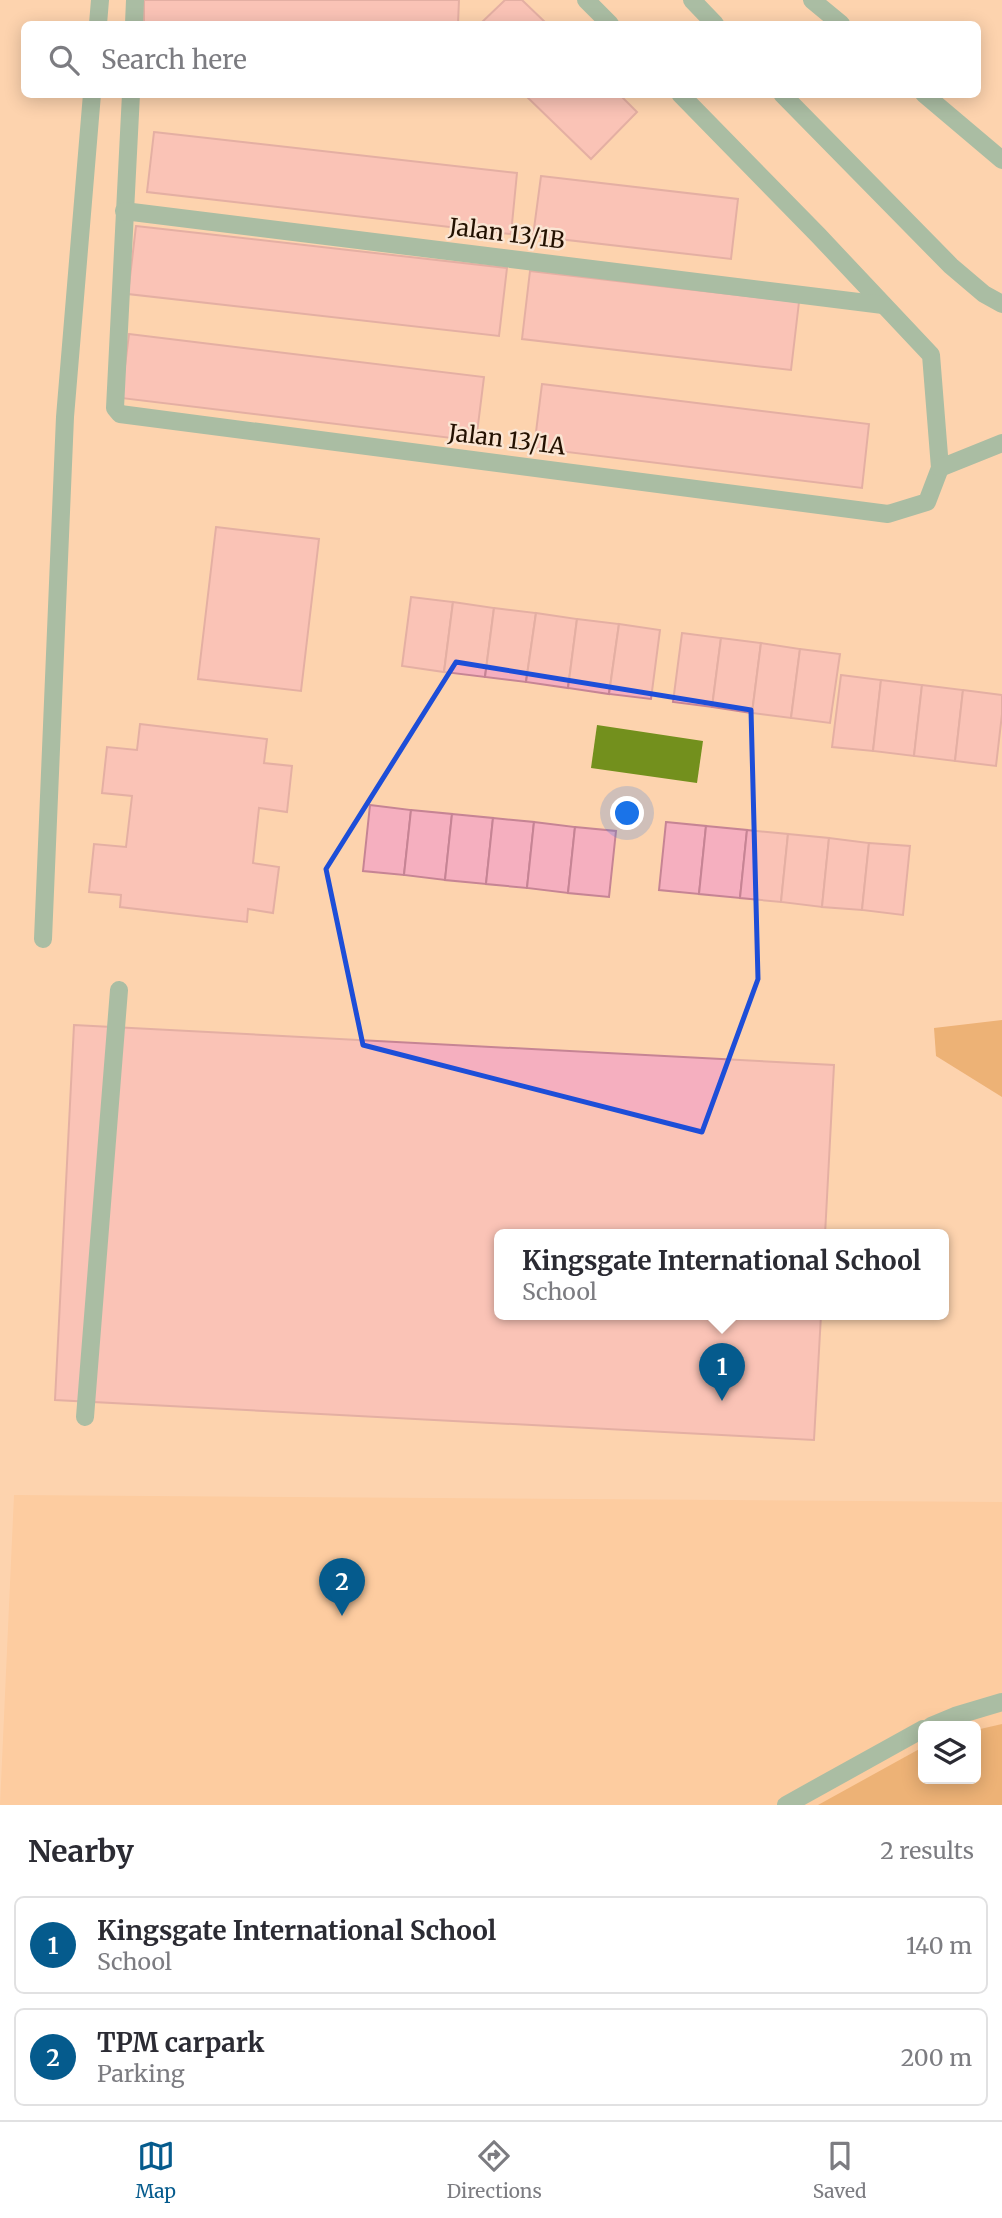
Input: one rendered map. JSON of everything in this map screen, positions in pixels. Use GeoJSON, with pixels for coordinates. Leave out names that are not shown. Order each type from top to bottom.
{"type":"FeatureCollection","features":[{"type":"Feature","properties":{"kind":"street"},"geometry":{"type":"LineString","coordinates":[[98,21],[100,0]]}},
{"type":"Feature","properties":{"kind":"street"},"geometry":{"type":"LineString","coordinates":[[134,21],[135,0]]}},
{"type":"Feature","properties":{"kind":"street"},"geometry":{"type":"LineString","coordinates":[[586,0],[608,21]]}},
{"type":"Feature","properties":{"kind":"street"},"geometry":{"type":"LineString","coordinates":[[692,0],[712,21]]}},
{"type":"Feature","properties":{"kind":"street"},"geometry":{"type":"LineString","coordinates":[[812,0],[837,21]]}},
{"type":"Feature","properties":{"kind":"street"},"geometry":{"type":"LineString","coordinates":[[43,939],[65,417],[92,98]]}},
{"type":"Feature","properties":{"kind":"street"},"geometry":{"type":"LineString","coordinates":[[124,211],[131,98]]}},
{"type":"Feature","properties":{"kind":"street"},"geometry":{"type":"LineString","coordinates":[[684,98],[931,355],[940,468],[1002,443]]}},
{"type":"Feature","properties":{"kind":"street"},"geometry":{"type":"LineString","coordinates":[[786,98],[951,266],[984,294],[1002,304]]}},
{"type":"Feature","properties":{"kind":"street"},"geometry":{"type":"LineString","coordinates":[[929,98],[1002,160]]}},
{"type":"Feature","properties":{"kind":"street","name":"Jalan 13/1B"},"geometry":{"type":"LineString","coordinates":[[124,211],[883,305]]}},
{"type":"Feature","properties":{"kind":"street","name":"Jalan 13/1A"},"geometry":{"type":"LineString","coordinates":[[124,211],[115,408],[120,414],[888,514],[927,502],[940,468]]}},
{"type":"Feature","properties":{"kind":"street"},"geometry":{"type":"LineString","coordinates":[[85,1417],[119,990]]}},
{"type":"Feature","properties":{"kind":"street"},"geometry":{"type":"LineString","coordinates":[[943,1721],[1002,1702]]}},
{"type":"Feature","properties":{"kind":"street"},"geometry":{"type":"LineString","coordinates":[[786,1805],[918,1732]]}},
{"type":"Feature","properties":{"kind":"highlighted area"},"geometry":{"type":"Polygon","coordinates":[[[456,662],[751,710],[758,979],[702,1132],[363,1045],[326,869],[456,662]]]}},
{"type":"Feature","properties":{"kind":"shaded area"},"geometry":{"type":"Polygon","coordinates":[[[597,725],[703,741],[697,783],[591,768],[597,725]]]}},
{"type":"Feature","properties":{"kind":"shaded area"},"geometry":{"type":"Polygon","coordinates":[[[1002,1020],[1002,1097],[936,1056],[934,1028],[1002,1020]]]}},
{"type":"Feature","properties":{"kind":"shaded area"},"geometry":{"type":"Polygon","coordinates":[[[14,1495],[1002,1502],[1002,1805],[0,1805],[14,1495]]]}},
{"type":"Feature","properties":{"kind":"shaded area"},"geometry":{"type":"Polygon","coordinates":[[[1002,1724],[1002,1805],[818,1805],[918,1750],[918,1784],[981,1784],[981,1729],[1002,1724]]]}},
{"type":"Feature","properties":{"kind":"building"},"geometry":{"type":"Polygon","coordinates":[[[144,0],[459,0],[458,21],[144,21],[144,0]]]}},
{"type":"Feature","properties":{"kind":"building"},"geometry":{"type":"Polygon","coordinates":[[[505,0],[522,0],[544,21],[483,21],[505,0]]]}},
{"type":"Feature","properties":{"kind":"building"},"geometry":{"type":"Polygon","coordinates":[[[528,98],[623,98],[637,112],[591,159],[528,98]]]}},
{"type":"Feature","properties":{"kind":"building"},"geometry":{"type":"Polygon","coordinates":[[[154,132],[517,173],[511,234],[147,192],[154,132]]]}},
{"type":"Feature","properties":{"kind":"building"},"geometry":{"type":"Polygon","coordinates":[[[541,176],[738,199],[731,259],[533,236],[541,176]]]}},
{"type":"Feature","properties":{"kind":"building"},"geometry":{"type":"Polygon","coordinates":[[[136,226],[507,268],[499,336],[128,294],[136,226]]]}},
{"type":"Feature","properties":{"kind":"building"},"geometry":{"type":"Polygon","coordinates":[[[530,271],[799,302],[791,370],[522,339],[530,271]]]}},
{"type":"Feature","properties":{"kind":"building"},"geometry":{"type":"Polygon","coordinates":[[[129,334],[484,377],[476,441],[121,398],[129,334]]]}},
{"type":"Feature","properties":{"kind":"building"},"geometry":{"type":"Polygon","coordinates":[[[542,384],[869,424],[862,488],[534,448],[542,384]]]}},
{"type":"Feature","properties":{"kind":"building"},"geometry":{"type":"Polygon","coordinates":[[[216,527],[319,539],[301,691],[198,679],[216,527]]]}},
{"type":"Feature","properties":{"kind":"building"},"geometry":{"type":"Polygon","coordinates":[[[411,597],[453,602],[444,672],[402,666],[411,597]]]}},
{"type":"Feature","properties":{"kind":"building"},"geometry":{"type":"Polygon","coordinates":[[[453,602],[494,608],[485,677],[444,672],[453,602]]]}},
{"type":"Feature","properties":{"kind":"building"},"geometry":{"type":"Polygon","coordinates":[[[494,608],[536,613],[526,682],[485,677],[494,608]]]}},
{"type":"Feature","properties":{"kind":"building"},"geometry":{"type":"Polygon","coordinates":[[[536,613],[577,619],[568,688],[526,682],[536,613]]]}},
{"type":"Feature","properties":{"kind":"building"},"geometry":{"type":"Polygon","coordinates":[[[577,619],[619,624],[609,694],[568,688],[577,619]]]}},
{"type":"Feature","properties":{"kind":"building"},"geometry":{"type":"Polygon","coordinates":[[[619,624],[660,630],[651,699],[609,694],[619,624]]]}},
{"type":"Feature","properties":{"kind":"building"},"geometry":{"type":"Polygon","coordinates":[[[682,633],[721,638],[712,707],[673,702],[682,633]]]}},
{"type":"Feature","properties":{"kind":"building"},"geometry":{"type":"Polygon","coordinates":[[[721,638],[761,643],[752,713],[712,707],[721,638]]]}},
{"type":"Feature","properties":{"kind":"building"},"geometry":{"type":"Polygon","coordinates":[[[761,643],[800,649],[791,718],[752,713],[761,643]]]}},
{"type":"Feature","properties":{"kind":"building"},"geometry":{"type":"Polygon","coordinates":[[[800,649],[840,654],[830,723],[791,718],[800,649]]]}},
{"type":"Feature","properties":{"kind":"building"},"geometry":{"type":"Polygon","coordinates":[[[841,675],[881,680],[873,751],[832,747],[841,675]]]}},
{"type":"Feature","properties":{"kind":"building"},"geometry":{"type":"Polygon","coordinates":[[[881,680],[922,685],[914,756],[873,751],[881,680]]]}},
{"type":"Feature","properties":{"kind":"building"},"geometry":{"type":"Polygon","coordinates":[[[922,685],[963,690],[955,761],[914,756],[922,685]]]}},
{"type":"Feature","properties":{"kind":"building"},"geometry":{"type":"Polygon","coordinates":[[[963,690],[1002,695],[996,766],[955,761],[963,690]]]}},
{"type":"Feature","properties":{"kind":"building"},"geometry":{"type":"Polygon","coordinates":[[[140,724],[267,739],[264,763],[292,766],[287,812],[259,808],[253,863],[279,867],[273,913],[248,909],[247,922],[120,907],[121,895],[89,892],[94,844],[126,847],[132,796],[102,793],[107,747],[137,750],[140,724]]]}},
{"type":"Feature","properties":{"kind":"building"},"geometry":{"type":"Polygon","coordinates":[[[370,805],[411,810],[404,875],[363,871],[370,805]]]}},
{"type":"Feature","properties":{"kind":"building"},"geometry":{"type":"Polygon","coordinates":[[[411,810],[452,814],[445,880],[404,875],[411,810]]]}},
{"type":"Feature","properties":{"kind":"building"},"geometry":{"type":"Polygon","coordinates":[[[452,814],[493,818],[486,884],[445,880],[452,814]]]}},
{"type":"Feature","properties":{"kind":"building"},"geometry":{"type":"Polygon","coordinates":[[[493,818],[534,822],[527,888],[486,884],[493,818]]]}},
{"type":"Feature","properties":{"kind":"building"},"geometry":{"type":"Polygon","coordinates":[[[534,822],[575,827],[568,893],[527,888],[534,822]]]}},
{"type":"Feature","properties":{"kind":"building"},"geometry":{"type":"Polygon","coordinates":[[[666,822],[706,826],[699,894],[659,890],[666,822]]]}},
{"type":"Feature","properties":{"kind":"building"},"geometry":{"type":"Polygon","coordinates":[[[706,826],[747,830],[740,898],[699,894],[706,826]]]}},
{"type":"Feature","properties":{"kind":"building"},"geometry":{"type":"Polygon","coordinates":[[[575,827],[616,831],[609,897],[568,893],[575,827]]]}},
{"type":"Feature","properties":{"kind":"building"},"geometry":{"type":"Polygon","coordinates":[[[747,830],[788,834],[781,902],[740,898],[747,830]]]}},
{"type":"Feature","properties":{"kind":"building"},"geometry":{"type":"Polygon","coordinates":[[[788,834],[829,838],[822,907],[781,902],[788,834]]]}},
{"type":"Feature","properties":{"kind":"building"},"geometry":{"type":"Polygon","coordinates":[[[829,838],[869,843],[862,910],[822,907],[829,838]]]}},
{"type":"Feature","properties":{"kind":"building"},"geometry":{"type":"Polygon","coordinates":[[[869,843],[910,846],[903,915],[862,910],[869,843]]]}},
{"type":"Feature","properties":{"kind":"building"},"geometry":{"type":"Polygon","coordinates":[[[74,1025],[834,1065],[825,1229],[494,1229],[494,1320],[821,1320],[814,1440],[55,1400],[74,1025]]]}},
{"type":"Feature","properties":{"kind":"place","name":"Kingsgate International School"},"geometry":{"type":"Point","coordinates":[722,1401]}},
{"type":"Feature","properties":{"kind":"place","name":"TPM carpark"},"geometry":{"type":"Point","coordinates":[342,1616]}}]}
